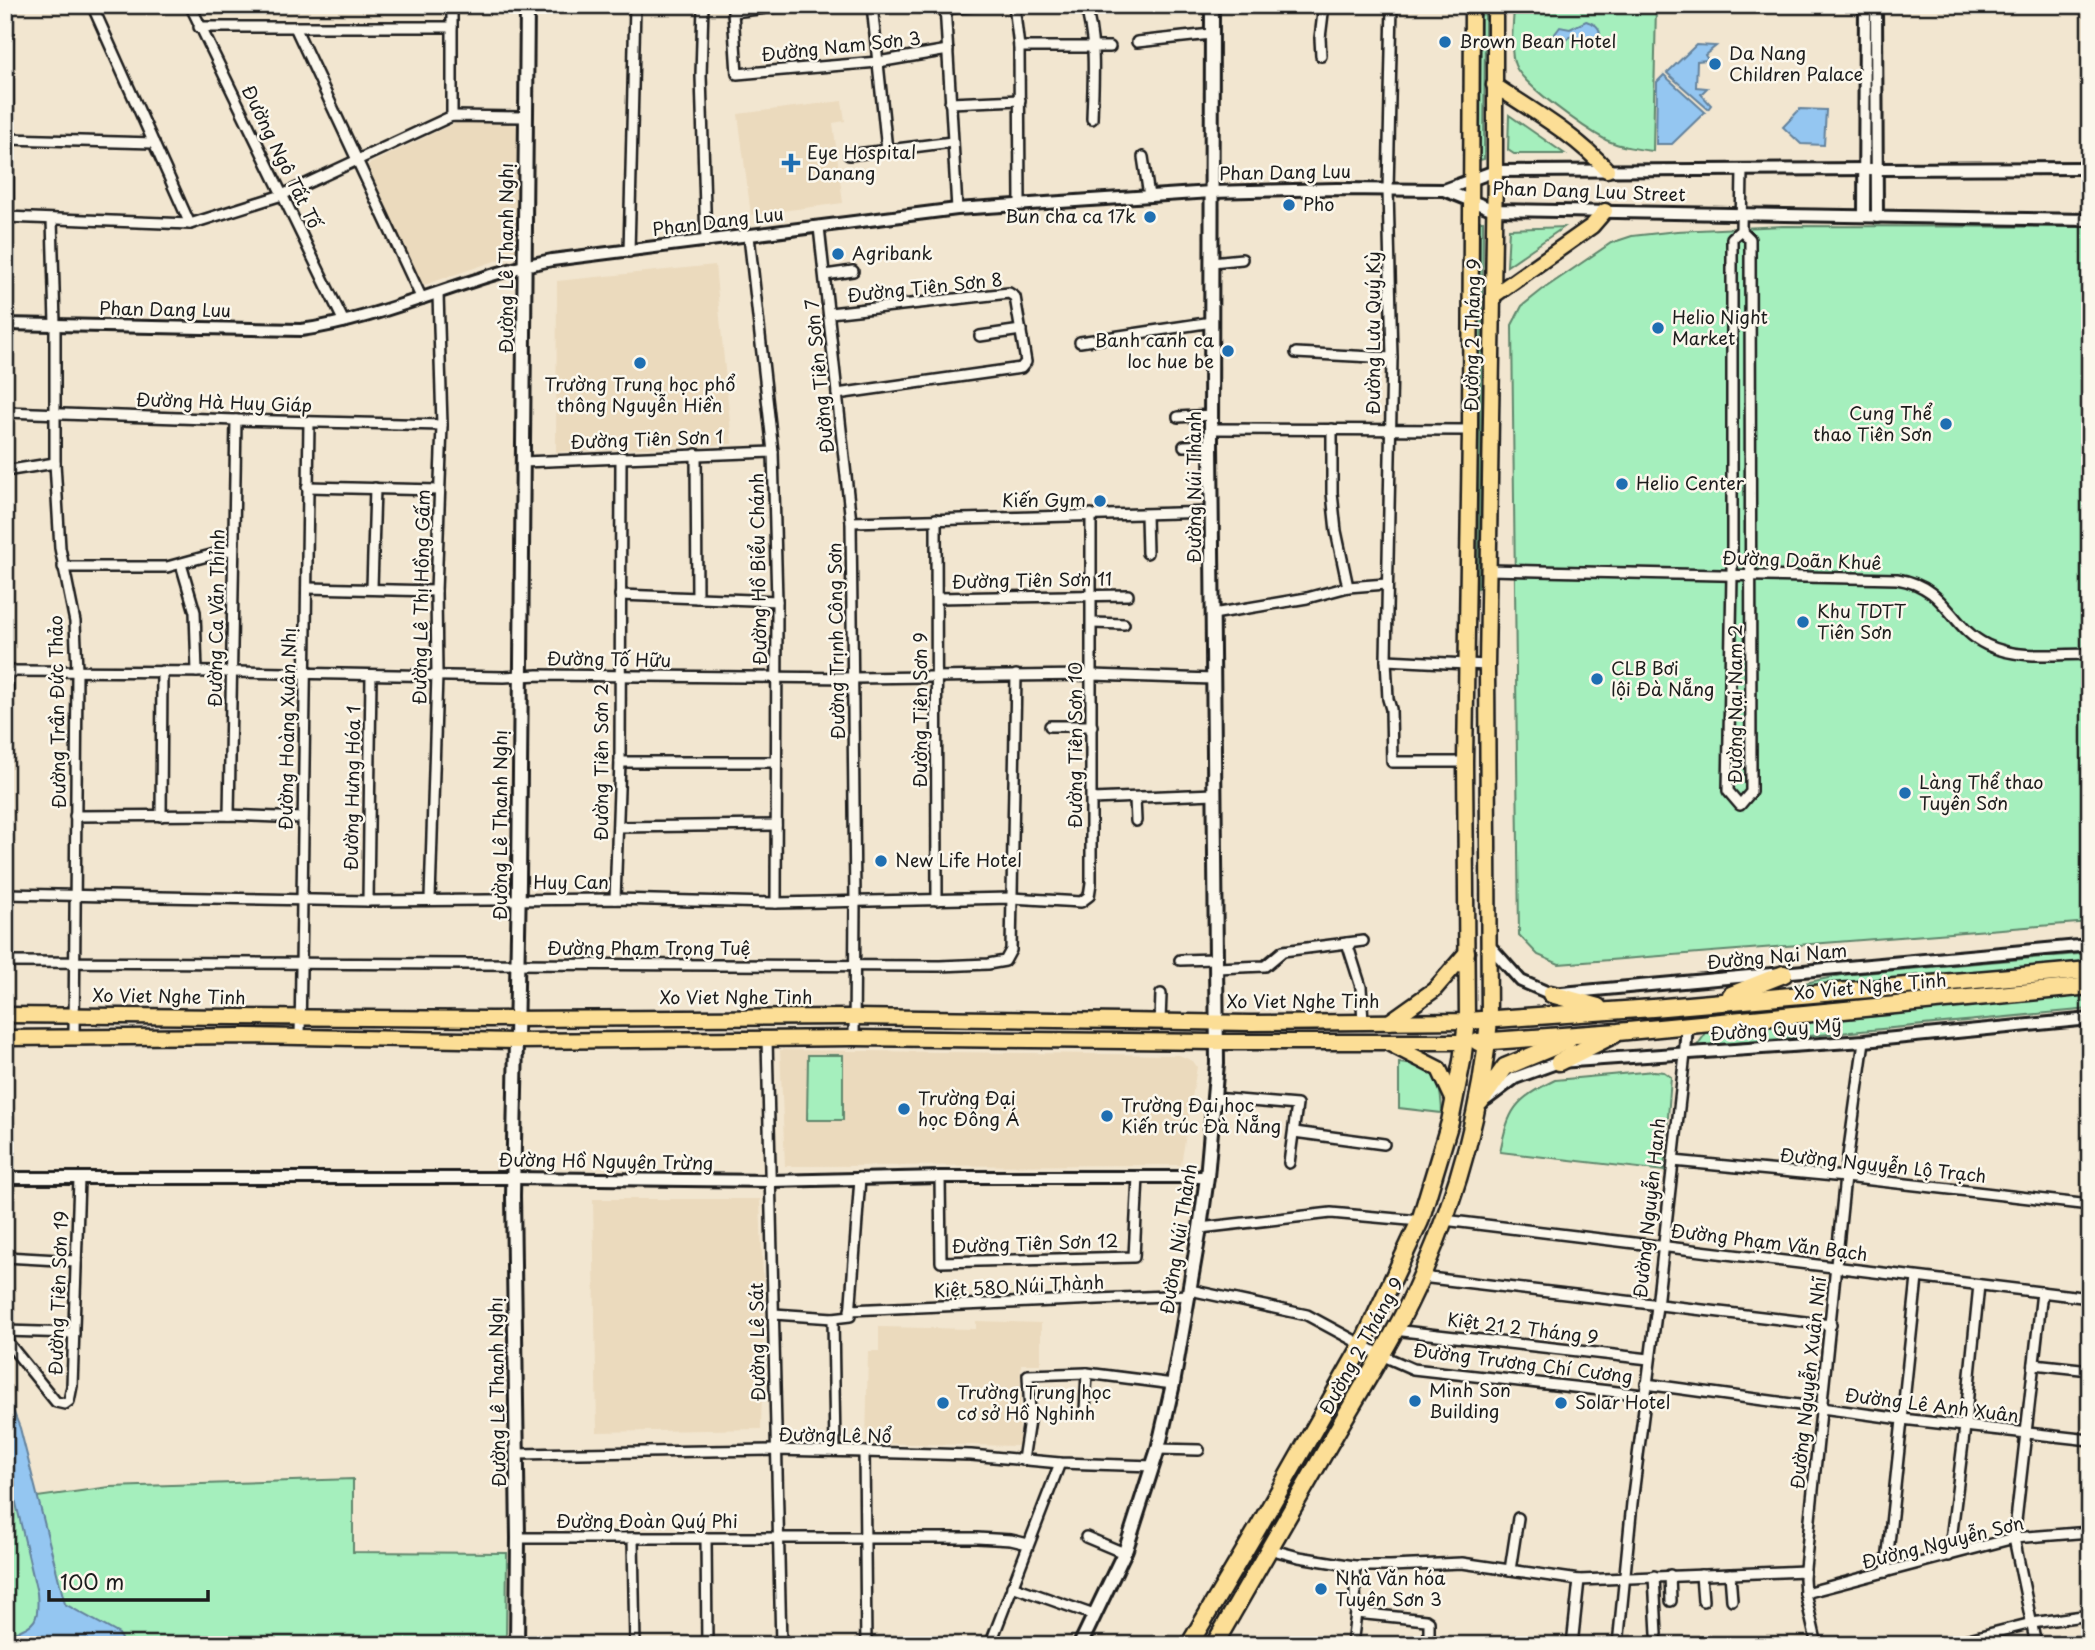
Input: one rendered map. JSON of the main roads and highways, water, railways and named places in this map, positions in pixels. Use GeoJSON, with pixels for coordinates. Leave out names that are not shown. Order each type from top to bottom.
{"type":"FeatureCollection","features":[{"type":"Feature","properties":{"kind":"highway","name":"Xo Viet Nghe Tinh"},"geometry":{"type":"LineString","coordinates":[[1467,1021],[2090,970]]}},
{"type":"Feature","properties":{"kind":"highway"},"geometry":{"type":"LineString","coordinates":[[1714,1002],[1784,974]]}},
{"type":"Feature","properties":{"kind":"highway","name":"Xo Viet Nghe Tinh"},"geometry":{"type":"LineString","coordinates":[[1465,1042],[1618,1032],[1687,1023],[2090,986]]}},
{"type":"Feature","properties":{"kind":"highway"},"geometry":{"type":"LineString","coordinates":[[1551,994],[1611,1010]]}},
{"type":"Feature","properties":{"kind":"highway","name":"Đường 2 Tháng 9"},"geometry":{"type":"LineString","coordinates":[[1214,1645],[1381,1355],[1421,1277],[1444,1220],[1476,1107],[1489,1020]]}},
{"type":"Feature","properties":{"kind":"highway","name":"Đường 2 Tháng 9"},"geometry":{"type":"LineString","coordinates":[[1189,1645],[1362,1345],[1420,1221],[1454,1101],[1467,1021]]}},
{"type":"Feature","properties":{"kind":"highway"},"geometry":{"type":"LineString","coordinates":[[1559,1062],[1618,1032]]}},
{"type":"Feature","properties":{"kind":"highway"},"geometry":{"type":"LineString","coordinates":[[1476,1107],[1505,1067],[1584,1034]]}},
{"type":"Feature","properties":{"kind":"main road","name":"Đường Lê Thanh Nghị"},"geometry":{"type":"LineString","coordinates":[[517,1645],[513,1178],[517,1019],[527,5]]}},
{"type":"Feature","properties":{"kind":"main road","name":"Đường Núi Thành"},"geometry":{"type":"LineString","coordinates":[[1080,1645],[1124,1553],[1154,1466],[1173,1384],[1200,1228],[1214,1098],[1217,1022],[1211,445],[1212,5]]}},
{"type":"Feature","properties":{"kind":"main road","name":"Đường 2 Tháng 9"},"geometry":{"type":"LineString","coordinates":[[1467,1021],[1465,664],[1470,430],[1472,5]]}},
{"type":"Feature","properties":{"kind":"main road","name":"Đường 2 Tháng 9"},"geometry":{"type":"LineString","coordinates":[[1489,1020],[1487,665],[1495,5]]}},
{"type":"Feature","properties":{"kind":"main road"},"geometry":{"type":"LineString","coordinates":[[1494,85],[1558,127],[1594,155],[1607,170]]}},
{"type":"Feature","properties":{"kind":"main road"},"geometry":{"type":"LineString","coordinates":[[1493,296],[1592,226],[1605,212]]}},
{"type":"Feature","properties":{"kind":"main road"},"geometry":{"type":"LineString","coordinates":[[1389,1021],[1434,990],[1466,952]]}},
{"type":"Feature","properties":{"kind":"main road","name":"Xo Viet Nghe Tinh"},"geometry":{"type":"LineString","coordinates":[[5,1015],[1467,1021]]}},
{"type":"Feature","properties":{"kind":"main road"},"geometry":{"type":"LineString","coordinates":[[5,1038],[300,1037],[516,1041],[854,1038],[1465,1042]]}},
{"type":"Feature","properties":{"kind":"main road"},"geometry":{"type":"LineString","coordinates":[[1389,1043],[1438,1069],[1454,1101]]}},
{"type":"Feature","properties":{"kind":"water"},"geometry":{"type":"Polygon","coordinates":[[[1586,21],[1599,29],[1600,34],[1596,40],[1584,41],[1572,35],[1564,41],[1558,41],[1554,35],[1560,27],[1570,29],[1586,21]]]}},
{"type":"Feature","properties":{"kind":"water"},"geometry":{"type":"Polygon","coordinates":[[[1696,45],[1716,46],[1705,55],[1708,60],[1697,61],[1696,87],[1707,88],[1701,94],[1711,105],[1708,109],[1667,73],[1696,45]]]}},
{"type":"Feature","properties":{"kind":"water"},"geometry":{"type":"Polygon","coordinates":[[[1664,75],[1705,112],[1672,144],[1656,144],[1657,82],[1664,75]]]}},
{"type":"Feature","properties":{"kind":"water"},"geometry":{"type":"Polygon","coordinates":[[[1800,109],[1826,110],[1824,145],[1801,144],[1783,127],[1800,109]]]}},
{"type":"Feature","properties":{"kind":"water"},"geometry":{"type":"Polygon","coordinates":[[[5,1390],[20,1428],[65,1604],[119,1634],[123,1645],[5,1645],[5,1637],[33,1623],[38,1604],[5,1456],[5,1390]]]}},
{"type":"Feature","properties":{"kind":"place","name":"Brown Bean Hotel"},"geometry":{"type":"Point","coordinates":[1445,42]}},
{"type":"Feature","properties":{"kind":"place","name":"Da Nang Children Palace"},"geometry":{"type":"Point","coordinates":[1715,64]}},
{"type":"Feature","properties":{"kind":"place","name":"Eye Hospital Danang"},"geometry":{"type":"Point","coordinates":[791,163]}},
{"type":"Feature","properties":{"kind":"place","name":"Pho"},"geometry":{"type":"Point","coordinates":[1289,205]}},
{"type":"Feature","properties":{"kind":"place","name":"Bun cha ca 17k"},"geometry":{"type":"Point","coordinates":[1150,217]}},
{"type":"Feature","properties":{"kind":"place","name":"Agribank"},"geometry":{"type":"Point","coordinates":[838,254]}},
{"type":"Feature","properties":{"kind":"place","name":"Helio Night Market"},"geometry":{"type":"Point","coordinates":[1658,328]}},
{"type":"Feature","properties":{"kind":"place","name":"Banh canh ca loc hue be"},"geometry":{"type":"Point","coordinates":[1228,351]}},
{"type":"Feature","properties":{"kind":"place","name":"Trường Trung học phổ thông Nguyễn Hiền"},"geometry":{"type":"Point","coordinates":[640,363]}},
{"type":"Feature","properties":{"kind":"place","name":"Cung Thể thao Tiên Sơn"},"geometry":{"type":"Point","coordinates":[1946,424]}},
{"type":"Feature","properties":{"kind":"place","name":"Helio Center"},"geometry":{"type":"Point","coordinates":[1622,484]}},
{"type":"Feature","properties":{"kind":"place","name":"Kiến Gym"},"geometry":{"type":"Point","coordinates":[1100,501]}},
{"type":"Feature","properties":{"kind":"place","name":"Khu TDTT Tiên Sơn"},"geometry":{"type":"Point","coordinates":[1803,622]}},
{"type":"Feature","properties":{"kind":"place","name":"CLB Bơi lội Đà Nẵng"},"geometry":{"type":"Point","coordinates":[1597,679]}},
{"type":"Feature","properties":{"kind":"place","name":"Làng Thể thao Tuyên Sơn"},"geometry":{"type":"Point","coordinates":[1905,793]}},
{"type":"Feature","properties":{"kind":"place","name":"New Life Hotel"},"geometry":{"type":"Point","coordinates":[881,861]}},
{"type":"Feature","properties":{"kind":"place","name":"Trường Đại học Đông Á"},"geometry":{"type":"Point","coordinates":[904,1109]}},
{"type":"Feature","properties":{"kind":"place","name":"Trường Đại học Kiến trúc Đà Nẵng"},"geometry":{"type":"Point","coordinates":[1107,1116]}},
{"type":"Feature","properties":{"kind":"place","name":"Minh Son Building"},"geometry":{"type":"Point","coordinates":[1415,1401]}},
{"type":"Feature","properties":{"kind":"place","name":"Trường Trung học cơ sở Hồ Nghinh"},"geometry":{"type":"Point","coordinates":[943,1403]}},
{"type":"Feature","properties":{"kind":"place","name":"Solar Hotel"},"geometry":{"type":"Point","coordinates":[1561,1403]}},
{"type":"Feature","properties":{"kind":"place","name":"Nhà Văn hóa Tuyên Sơn 3"},"geometry":{"type":"Point","coordinates":[1321,1589]}}]}
